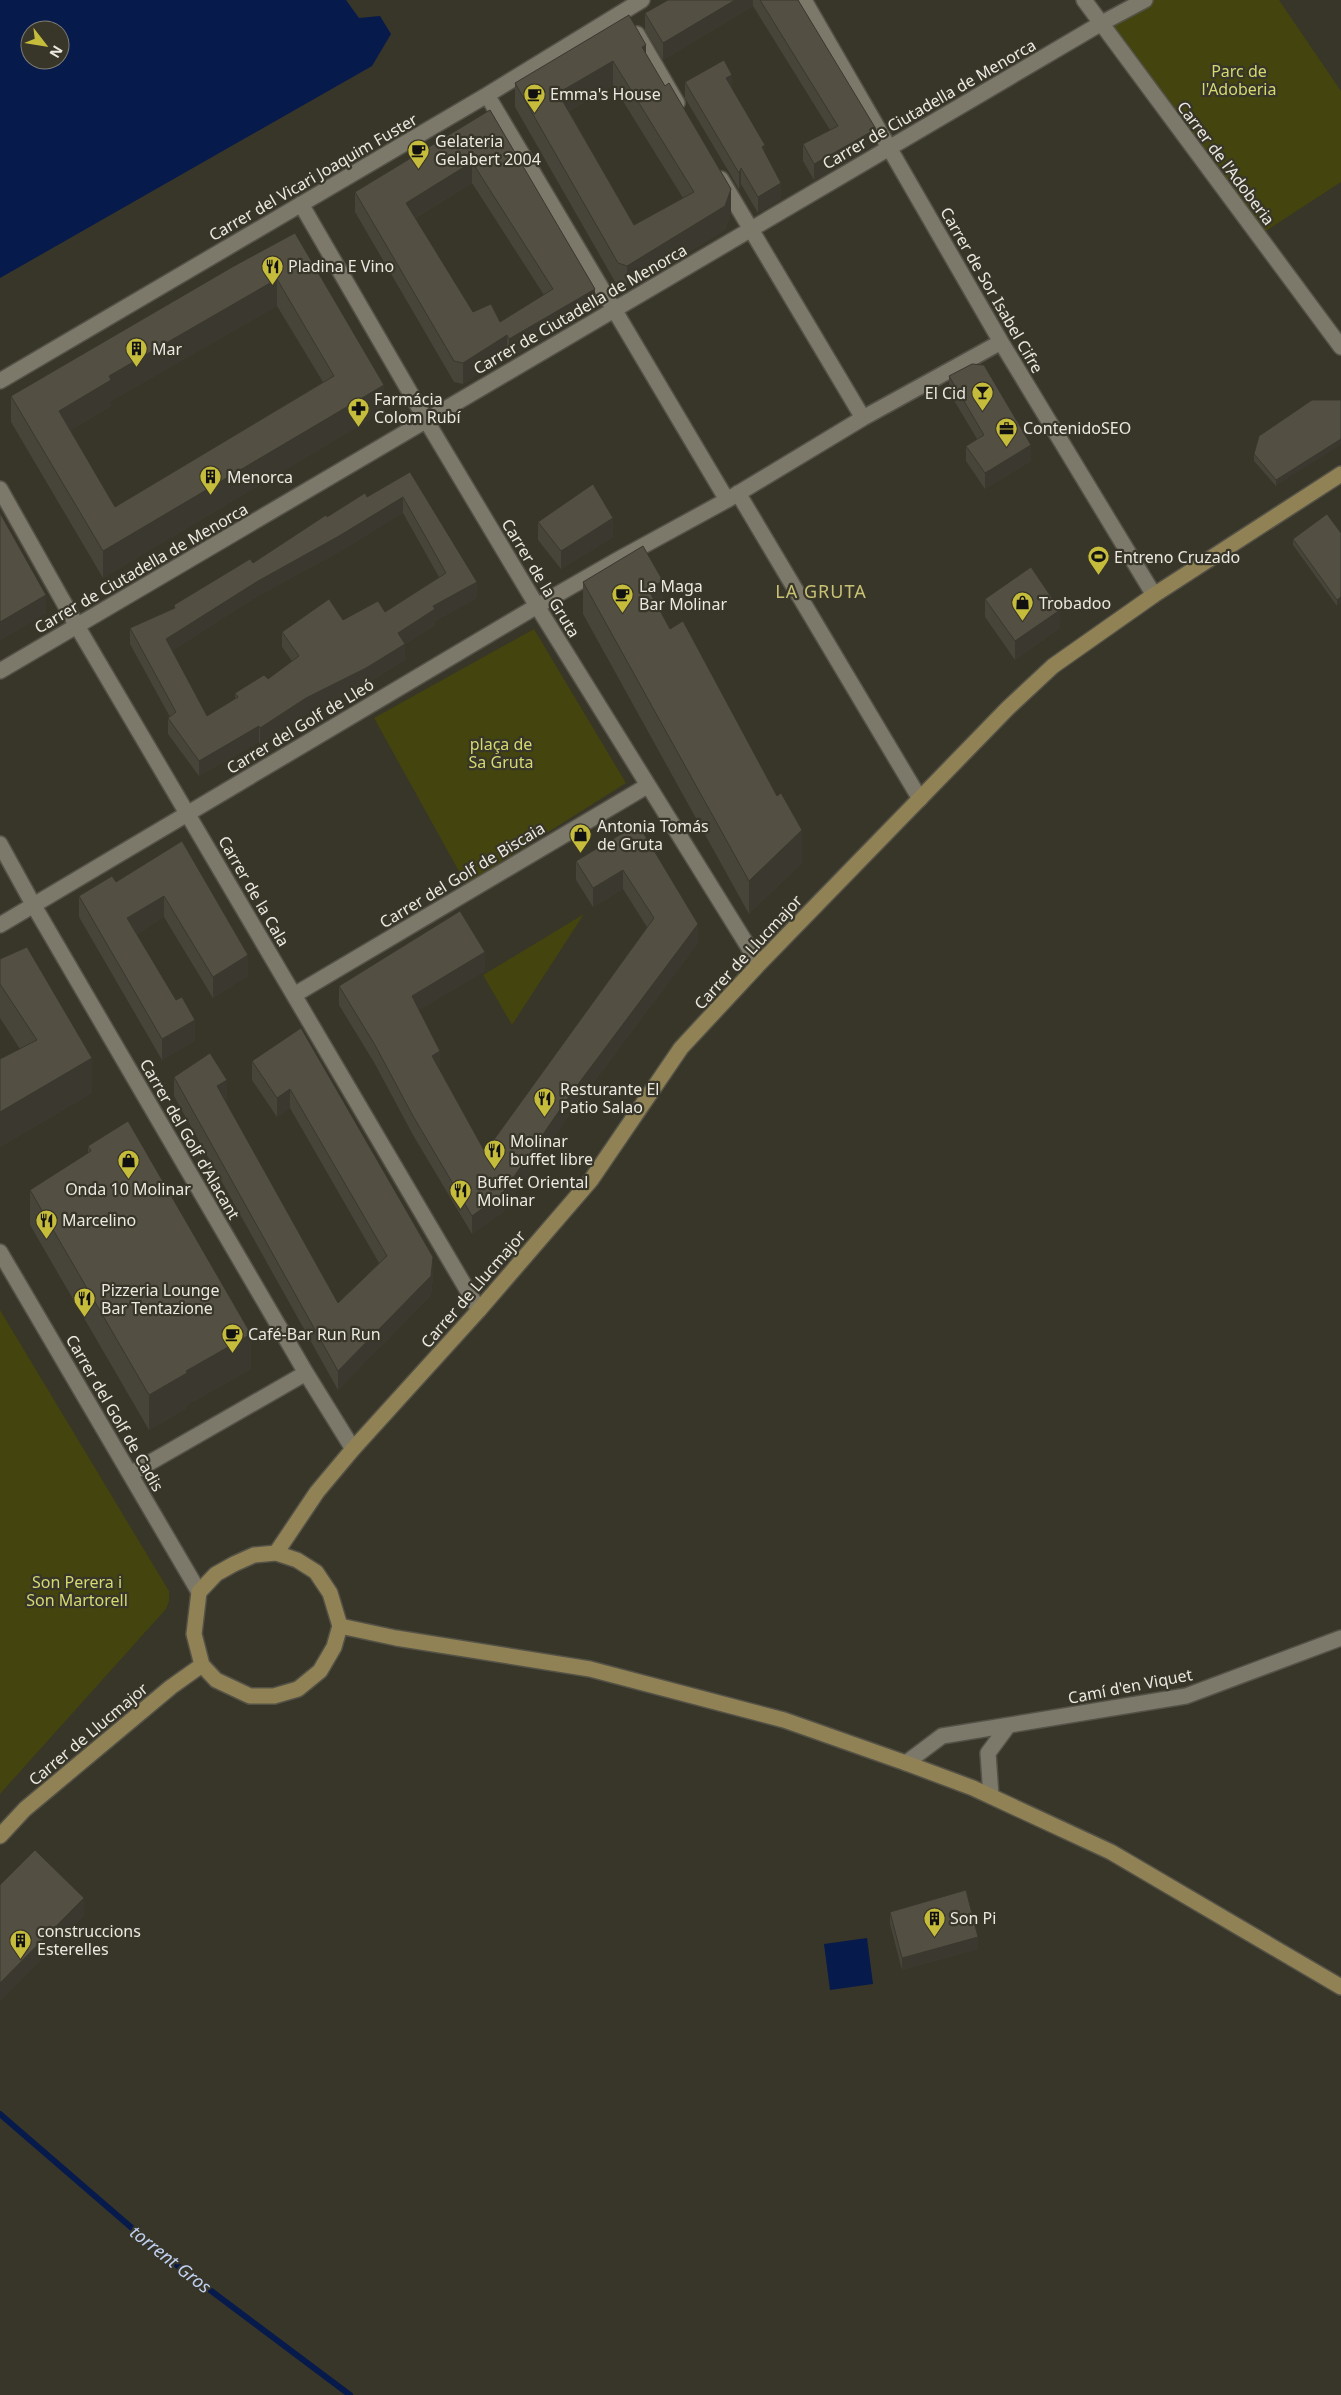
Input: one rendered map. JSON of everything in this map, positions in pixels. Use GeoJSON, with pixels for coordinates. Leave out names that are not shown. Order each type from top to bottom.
{"type":"FeatureCollection","features":[{"type":"Feature","properties":{"kind":"street","name":"Carrer del Vicari Joaquim Fuster"},"geometry":{"type":"LineString","coordinates":[[0,381],[488,95],[642,0]]}},
{"type":"Feature","properties":{"kind":"street","name":"Carrer de Sor Isabel Cifre"},"geometry":{"type":"LineString","coordinates":[[804,0],[1001,342],[1154,595]]}},
{"type":"Feature","properties":{"kind":"street","name":"Carrer de l'Adoberia"},"geometry":{"type":"LineString","coordinates":[[1084,0],[1341,347]]}},
{"type":"Feature","properties":{"kind":"street","name":"Carrer de Ciutadella de Menorca"},"geometry":{"type":"LineString","coordinates":[[0,671],[1100,24],[1145,0]]}},
{"type":"Feature","properties":{"kind":"street"},"geometry":{"type":"LineString","coordinates":[[623,11],[682,112]]}},
{"type":"Feature","properties":{"kind":"street"},"geometry":{"type":"LineString","coordinates":[[488,95],[717,483],[733,496],[920,799]]}},
{"type":"Feature","properties":{"kind":"street"},"geometry":{"type":"LineString","coordinates":[[712,162],[863,418]]}},
{"type":"Feature","properties":{"kind":"street","name":"Carrer de la Gruta"},"geometry":{"type":"LineString","coordinates":[[302,204],[426,420],[537,606],[759,964]]}},
{"type":"Feature","properties":{"kind":"street","name":"Carrer del Golf de Lleó"},"geometry":{"type":"LineString","coordinates":[[0,925],[619,558],[733,496],[863,418],[1001,342]]}},
{"type":"Feature","properties":{"kind":"street","name":"Carrer de Llucmajor"},"geometry":{"type":"LineString","coordinates":[[276,1553],[317,1492],[353,1449],[479,1310],[591,1180],[681,1048],[759,964],[1008,708],[1053,666],[1154,595],[1341,474]]}},
{"type":"Feature","properties":{"kind":"street","name":"Carrer de la Cala"},"geometry":{"type":"LineString","coordinates":[[0,489],[76,626],[188,813],[479,1310]]}},
{"type":"Feature","properties":{"kind":"street","name":"Carrer del Golf de Biscaia"},"geometry":{"type":"LineString","coordinates":[[294,995],[647,786]]}},
{"type":"Feature","properties":{"kind":"street","name":"Carrer del Golf d'Alacant"},"geometry":{"type":"LineString","coordinates":[[0,844],[34,906],[306,1373],[353,1449]]}},
{"type":"Feature","properties":{"kind":"street","name":"Carrer del Golf de Cadis"},"geometry":{"type":"LineString","coordinates":[[0,1252],[199,1592]]}},
{"type":"Feature","properties":{"kind":"street"},"geometry":{"type":"LineString","coordinates":[[130,1474],[306,1373]]}},
{"type":"Feature","properties":{"kind":"street"},"geometry":{"type":"LineString","coordinates":[[276,1553],[296,1560],[316,1572],[330,1593],[340,1626],[334,1647],[320,1671],[298,1689],[274,1696],[250,1696],[216,1680],[202,1664],[194,1634],[199,1592],[216,1574],[234,1564],[254,1555],[276,1553]]}},
{"type":"Feature","properties":{"kind":"street"},"geometry":{"type":"LineString","coordinates":[[340,1626],[396,1638],[590,1669],[784,1720],[906,1763],[991,1796],[1111,1852],[1341,1987]]}},
{"type":"Feature","properties":{"kind":"street","name":"Camí d'en Viquet"},"geometry":{"type":"LineString","coordinates":[[906,1763],[942,1736],[1186,1696],[1341,1638]]}},
{"type":"Feature","properties":{"kind":"street","name":"Carrer de Llucmajor"},"geometry":{"type":"LineString","coordinates":[[0,1836],[25,1809],[171,1687],[202,1664]]}},
{"type":"Feature","properties":{"kind":"street"},"geometry":{"type":"LineString","coordinates":[[991,1796],[988,1753],[1008,1726]]}},
{"type":"Feature","properties":{"kind":"green space","name":"Parc de l'Adoberia"},"geometry":{"type":"Polygon","coordinates":[[[1145,0],[1279,0],[1341,91],[1341,182],[1258,236],[1100,24],[1145,0]]]}},
{"type":"Feature","properties":{"kind":"green space","name":"plaça de Sa Gruta"},"geometry":{"type":"Polygon","coordinates":[[[534,629],[626,783],[466,884],[374,718],[534,629]]]}},
{"type":"Feature","properties":{"kind":"green space"},"geometry":{"type":"Polygon","coordinates":[[[584,914],[512,1025],[483,975],[584,914]]]}},
{"type":"Feature","properties":{"kind":"green space","name":"Son Perera i Son Martorell"},"geometry":{"type":"Polygon","coordinates":[[[0,1310],[169,1591],[169,1601],[166,1609],[0,1794],[0,1310]]]}},
{"type":"Feature","properties":{"kind":"water"},"geometry":{"type":"Polygon","coordinates":[[[0,0],[346,0],[359,18],[380,16],[391,34],[372,66],[0,278],[0,0]]]}},
{"type":"Feature","properties":{"kind":"water"},"geometry":{"type":"Polygon","coordinates":[[[867,1938],[873,1984],[830,1990],[824,1944],[867,1938]]]}},
{"type":"Feature","properties":{"kind":"building"},"geometry":{"type":"Polygon","coordinates":[[[668,0],[735,0],[663,43],[645,13],[668,0]]]}},
{"type":"Feature","properties":{"kind":"building"},"geometry":{"type":"Polygon","coordinates":[[[760,0],[798,0],[876,129],[814,164],[803,144],[838,126],[760,0]]]}},
{"type":"Feature","properties":{"kind":"building"},"geometry":{"type":"Polygon","coordinates":[[[629,15],[646,45],[642,47],[665,86],[669,83],[731,189],[725,206],[627,266],[618,263],[515,83],[629,15]],[[613,61],[558,93],[634,225],[694,192],[613,61]]]}},
{"type":"Feature","properties":{"kind":"building"},"geometry":{"type":"Polygon","coordinates":[[[724,60],[732,75],[726,78],[765,145],[762,147],[781,183],[758,197],[741,168],[739,173],[685,82],[724,60]]]}},
{"type":"Feature","properties":{"kind":"building"},"geometry":{"type":"Polygon","coordinates":[[[490,110],[595,289],[509,339],[507,335],[463,363],[454,361],[355,192],[490,110]],[[472,162],[406,203],[473,312],[491,304],[500,322],[553,289],[472,162]]]}},
{"type":"Feature","properties":{"kind":"building"},"geometry":{"type":"Polygon","coordinates":[[[295,233],[384,385],[103,551],[11,396],[234,266],[295,233]],[[277,279],[109,376],[111,380],[59,411],[115,507],[334,376],[277,279]]]}},
{"type":"Feature","properties":{"kind":"building"},"geometry":{"type":"Polygon","coordinates":[[[972,364],[984,365],[1031,445],[985,473],[966,446],[984,435],[949,376],[972,364]]]}},
{"type":"Feature","properties":{"kind":"building"},"geometry":{"type":"Polygon","coordinates":[[[1312,400],[1341,400],[1341,439],[1276,480],[1254,454],[1259,436],[1312,400]]]}},
{"type":"Feature","properties":{"kind":"building"},"geometry":{"type":"Polygon","coordinates":[[[410,472],[477,582],[433,606],[435,609],[398,633],[405,644],[366,668],[306,698],[260,728],[259,726],[199,761],[168,718],[176,712],[130,628],[175,608],[174,605],[250,559],[253,563],[326,515],[327,517],[365,493],[367,497],[410,472]],[[403,497],[339,536],[258,581],[166,639],[207,716],[238,697],[235,693],[264,675],[268,679],[299,656],[282,632],[329,599],[343,620],[378,601],[385,612],[446,573],[403,497]]]}},
{"type":"Feature","properties":{"kind":"building"},"geometry":{"type":"Polygon","coordinates":[[[593,484],[613,518],[561,551],[538,522],[593,484]]]}},
{"type":"Feature","properties":{"kind":"building"},"geometry":{"type":"Polygon","coordinates":[[[0,513],[46,595],[0,622],[0,513]]]}},
{"type":"Feature","properties":{"kind":"building"},"geometry":{"type":"Polygon","coordinates":[[[1327,514],[1341,533],[1341,597],[1337,600],[1293,539],[1327,514]]]}},
{"type":"Feature","properties":{"kind":"building"},"geometry":{"type":"Polygon","coordinates":[[[643,546],[663,581],[648,589],[670,629],[683,621],[777,796],[781,793],[802,830],[749,881],[583,582],[643,546]]]}},
{"type":"Feature","properties":{"kind":"building"},"geometry":{"type":"Polygon","coordinates":[[[1031,567],[1060,610],[1015,641],[985,599],[1031,567]]]}},
{"type":"Feature","properties":{"kind":"building"},"geometry":{"type":"Polygon","coordinates":[[[638,824],[698,924],[570,1095],[502,1194],[472,1216],[413,1116],[375,1045],[339,986],[460,911],[485,952],[412,996],[440,1051],[432,1056],[485,1152],[654,918],[623,870],[593,888],[576,861],[638,824]]]}},
{"type":"Feature","properties":{"kind":"building"},"geometry":{"type":"Polygon","coordinates":[[[182,841],[248,955],[213,977],[164,896],[127,918],[176,1000],[182,997],[195,1020],[162,1039],[79,896],[112,876],[116,882],[182,841]]]}},
{"type":"Feature","properties":{"kind":"building"},"geometry":{"type":"Polygon","coordinates":[[[27,947],[92,1058],[0,1112],[0,1059],[37,1040],[0,984],[0,959],[27,947]]]}},
{"type":"Feature","properties":{"kind":"building"},"geometry":{"type":"Polygon","coordinates":[[[301,1028],[433,1257],[431,1276],[338,1371],[174,1077],[210,1053],[227,1080],[217,1086],[338,1303],[387,1256],[290,1089],[277,1098],[252,1061],[301,1028]]]}},
{"type":"Feature","properties":{"kind":"building"},"geometry":{"type":"Polygon","coordinates":[[[128,1121],[251,1334],[186,1371],[187,1373],[149,1395],[30,1190],[91,1151],[88,1146],[128,1121]]]}},
{"type":"Feature","properties":{"kind":"building","name":"construccions Esterelles"},"geometry":{"type":"Polygon","coordinates":[[[35,1850],[84,1898],[0,1983],[0,1885],[35,1850]]]}},
{"type":"Feature","properties":{"kind":"building","name":"Son Pi"},"geometry":{"type":"Polygon","coordinates":[[[966,1890],[978,1937],[902,1958],[890,1912],[966,1890]]]}},
{"type":"Feature","properties":{"kind":"waterway","name":"torrent Gros"},"geometry":{"type":"LineString","coordinates":[[0,2114],[162,2254],[350,2395]]}},
{"type":"Feature","properties":{"kind":"place","name":"Emma's House"},"geometry":{"type":"Point","coordinates":[534,113]}},
{"type":"Feature","properties":{"kind":"place","name":"Gelateria Gelabert 2004"},"geometry":{"type":"Point","coordinates":[419,169]}},
{"type":"Feature","properties":{"kind":"place","name":"Pladina E Vino"},"geometry":{"type":"Point","coordinates":[272,285]}},
{"type":"Feature","properties":{"kind":"place","name":"Mar"},"geometry":{"type":"Point","coordinates":[136,368]}},
{"type":"Feature","properties":{"kind":"place","name":"El Cid"},"geometry":{"type":"Point","coordinates":[982,412]}},
{"type":"Feature","properties":{"kind":"place","name":"Farmácia Colom Rubí"},"geometry":{"type":"Point","coordinates":[358,427]}},
{"type":"Feature","properties":{"kind":"place","name":"ContenidoSEO"},"geometry":{"type":"Point","coordinates":[1007,447]}},
{"type":"Feature","properties":{"kind":"place","name":"Menorca"},"geometry":{"type":"Point","coordinates":[211,496]}},
{"type":"Feature","properties":{"kind":"place","name":"Entreno Cruzado"},"geometry":{"type":"Point","coordinates":[1098,576]}},
{"type":"Feature","properties":{"kind":"place","name":"La Maga Bar Molinar"},"geometry":{"type":"Point","coordinates":[623,614]}},
{"type":"Feature","properties":{"kind":"place","name":"Trobadoo"},"geometry":{"type":"Point","coordinates":[1023,622]}},
{"type":"Feature","properties":{"kind":"place","name":"Antonia Tomás de Gruta"},"geometry":{"type":"Point","coordinates":[581,854]}},
{"type":"Feature","properties":{"kind":"place","name":"Resturante El Patio Salao"},"geometry":{"type":"Point","coordinates":[544,1117]}},
{"type":"Feature","properties":{"kind":"place","name":"Molinar buffet libre"},"geometry":{"type":"Point","coordinates":[494,1169]}},
{"type":"Feature","properties":{"kind":"place","name":"Onda 10 Molinar"},"geometry":{"type":"Point","coordinates":[128,1179]}},
{"type":"Feature","properties":{"kind":"place","name":"Buffet Oriental Molinar"},"geometry":{"type":"Point","coordinates":[461,1210]}},
{"type":"Feature","properties":{"kind":"place","name":"Marcelino"},"geometry":{"type":"Point","coordinates":[46,1239]}},
{"type":"Feature","properties":{"kind":"place","name":"Pizzeria Lounge Bar Tentazione"},"geometry":{"type":"Point","coordinates":[85,1318]}},
{"type":"Feature","properties":{"kind":"place","name":"Café-Bar Run Run"},"geometry":{"type":"Point","coordinates":[232,1353]}},
{"type":"Feature","properties":{"kind":"place","name":"Son Pi"},"geometry":{"type":"Point","coordinates":[934,1937]}},
{"type":"Feature","properties":{"kind":"place","name":"construccions Esterelles"},"geometry":{"type":"Point","coordinates":[21,1959]}},
{"type":"Feature","properties":{"kind":"district","name":"LA GRUTA"},"geometry":{"type":"Point","coordinates":[821,591]}}]}
